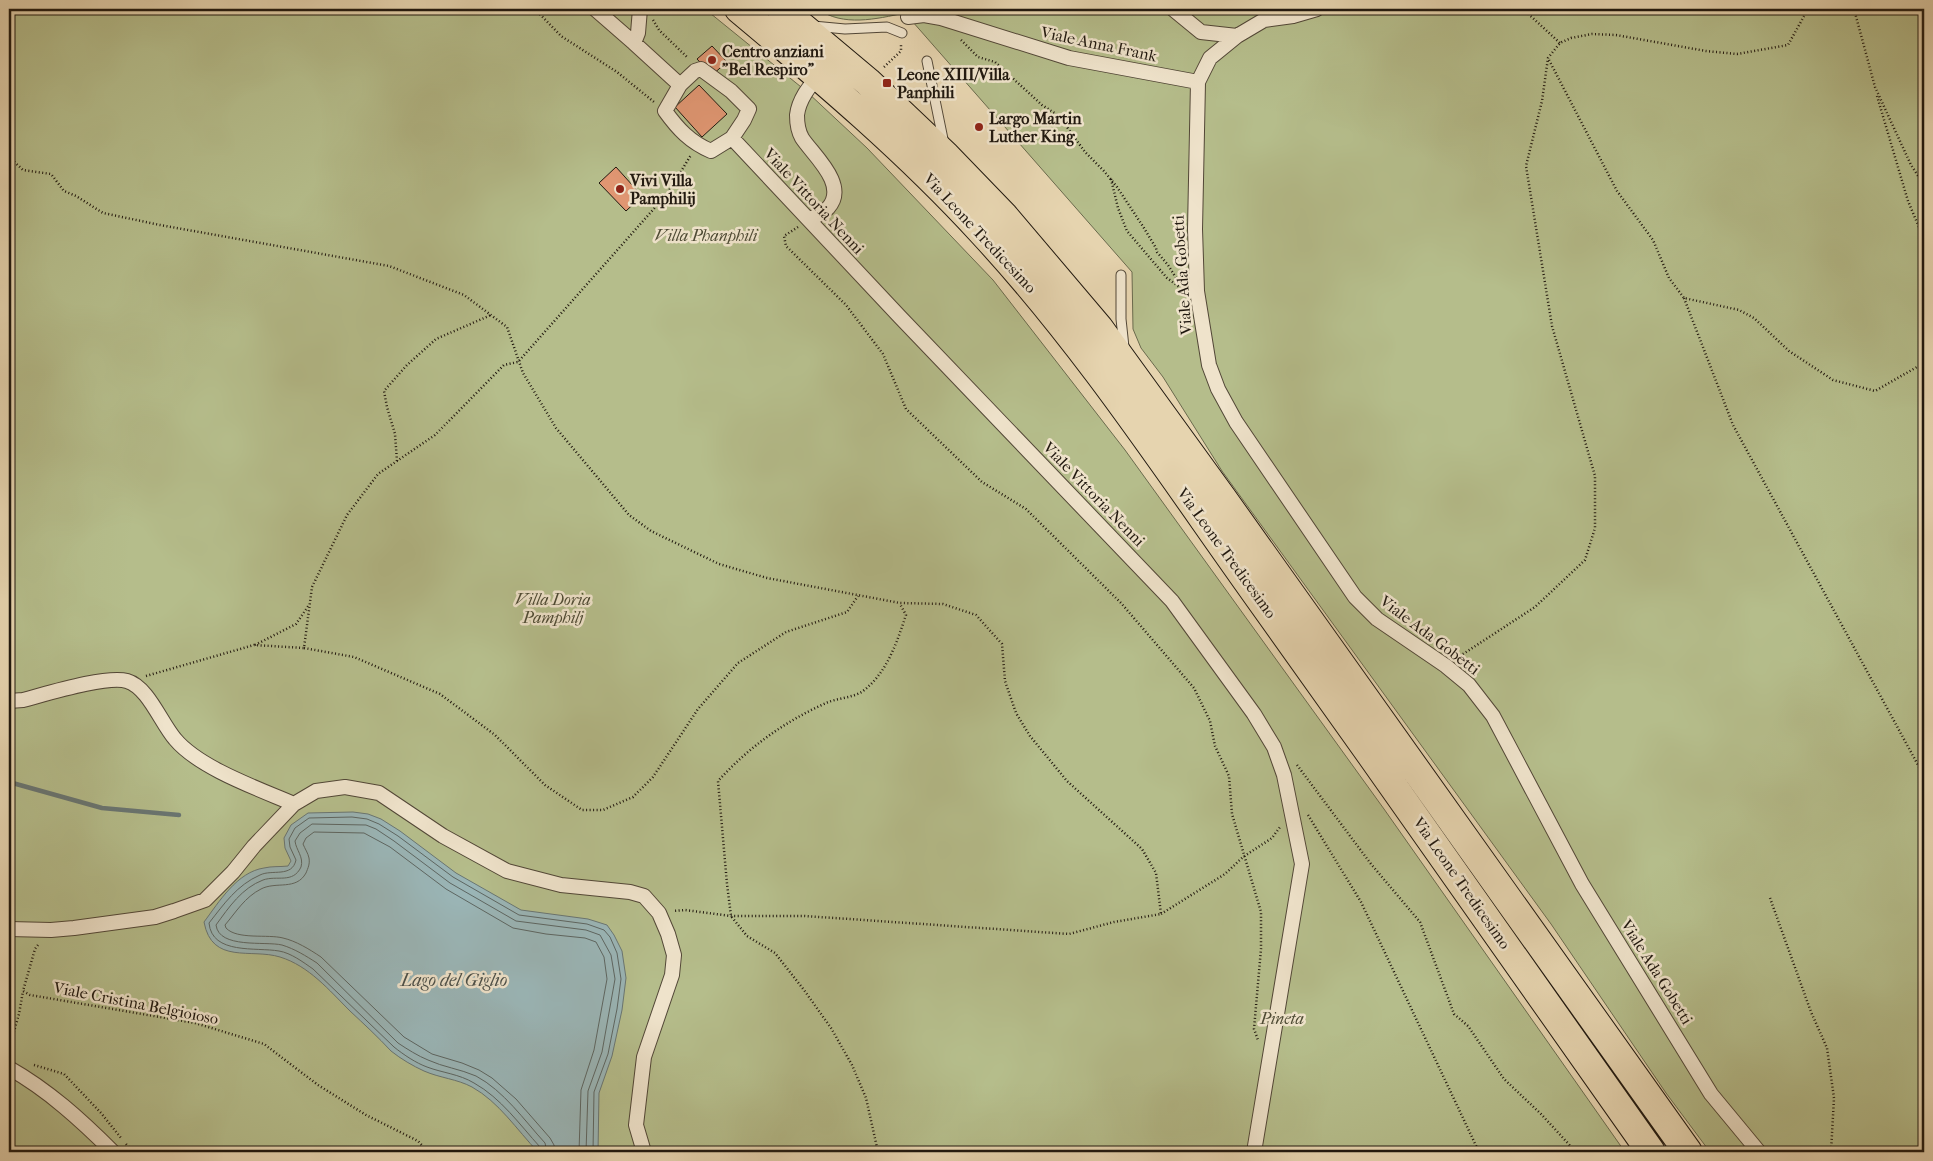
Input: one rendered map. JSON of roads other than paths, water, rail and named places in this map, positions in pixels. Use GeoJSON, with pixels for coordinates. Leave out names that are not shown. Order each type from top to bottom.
{"type":"FeatureCollection","features":[{"type":"Feature","properties":{"kind":"main road","name":"Via Leone Tredicesimo"},"geometry":{"type":"LineString","coordinates":[[739,9],[819,75],[889,138],[952,200],[1013,267],[1087,358],[1295,647],[1651,1152]]}},
{"type":"Feature","properties":{"kind":"main road","name":"Via Leone Tredicesimo"},"geometry":{"type":"LineString","coordinates":[[790,17],[868,82],[946,156],[1004,216],[1066,288],[1127,365],[1688,1152]]}},
{"type":"Feature","properties":{"kind":"street"},"geometry":{"type":"LineString","coordinates":[[595,9],[680,85]]}},
{"type":"Feature","properties":{"kind":"street"},"geometry":{"type":"LineString","coordinates":[[1173,9],[1201,32],[1237,36]]}},
{"type":"Feature","properties":{"kind":"street"},"geometry":{"type":"LineString","coordinates":[[1198,82],[1210,58],[1237,36],[1264,20],[1293,16],[1316,9]]}},
{"type":"Feature","properties":{"kind":"street"},"geometry":{"type":"LineString","coordinates":[[634,43],[646,12]]}},
{"type":"Feature","properties":{"kind":"street","name":"Viale Anna Frank"},"geometry":{"type":"LineString","coordinates":[[924,13],[1068,58],[1198,82]]}},
{"type":"Feature","properties":{"kind":"street"},"geometry":{"type":"LineString","coordinates":[[701,69],[731,91],[749,109],[732,138],[711,152],[697,145],[679,130],[665,111],[680,85],[695,71],[701,69]]}},
{"type":"Feature","properties":{"kind":"street"},"geometry":{"type":"LineString","coordinates":[[809,220],[828,208],[834,195],[832,180],[828,170],[802,138],[798,124],[800,104],[806,91],[819,75]]}},
{"type":"Feature","properties":{"kind":"street","name":"Viale Ada Gobetti"},"geometry":{"type":"LineString","coordinates":[[1198,82],[1195,229],[1198,291],[1205,345],[1215,382],[1236,422],[1355,597],[1377,619],[1446,666],[1469,685],[1493,716],[1582,884],[1711,1094],[1759,1152]]}},
{"type":"Feature","properties":{"kind":"street","name":"Viale Vittoria Nenni"},"geometry":{"type":"LineString","coordinates":[[732,138],[1172,600],[1254,714],[1274,747],[1298,809],[1302,864],[1254,1152]]}},
{"type":"Feature","properties":{"kind":"street"},"geometry":{"type":"LineString","coordinates":[[9,701],[23,700],[110,679],[128,681],[147,699],[175,739],[196,760],[294,804]]}},
{"type":"Feature","properties":{"kind":"street"},"geometry":{"type":"LineString","coordinates":[[9,928],[51,930],[155,917],[205,900],[294,804],[316,791],[345,787],[379,793],[444,836],[506,871],[561,885],[630,892],[644,896],[659,913],[674,955],[672,975],[644,1057],[636,1125],[644,1152]]}},
{"type":"Feature","properties":{"kind":"street"},"geometry":{"type":"LineString","coordinates":[[9,1068],[53,1096],[113,1152]]}},
{"type":"Feature","properties":{"kind":"lane"},"geometry":{"type":"LineString","coordinates":[[790,17],[834,28],[891,28],[902,32]]}},
{"type":"Feature","properties":{"kind":"lane"},"geometry":{"type":"LineString","coordinates":[[928,61],[946,156]]}},
{"type":"Feature","properties":{"kind":"lane"},"geometry":{"type":"LineString","coordinates":[[1121,275],[1121,319],[1127,365]]}},
{"type":"Feature","properties":{"kind":"water","name":"Lago del Giglio"},"geometry":{"type":"Polygon","coordinates":[[[353,812],[368,814],[381,819],[456,873],[521,910],[588,919],[607,925],[622,951],[626,978],[622,1010],[612,1056],[599,1093],[598,1152],[538,1152],[491,1100],[466,1084],[424,1071],[399,1057],[326,987],[300,966],[280,957],[224,950],[215,944],[208,935],[204,922],[222,897],[245,875],[267,867],[288,866],[291,861],[285,848],[284,838],[291,825],[308,813],[353,812]]]}},
{"type":"Feature","properties":{"kind":"waterway"},"geometry":{"type":"LineString","coordinates":[[9,782],[102,808],[179,815]]}},
{"type":"Feature","properties":{"kind":"place","name":"Centro anziani \"Bel Respiro\""},"geometry":{"type":"Point","coordinates":[712,60]}},
{"type":"Feature","properties":{"kind":"place","name":"Leone XIII/Villa Panphili"},"geometry":{"type":"Point","coordinates":[887,83]}},
{"type":"Feature","properties":{"kind":"place","name":"Largo Martin Luther King"},"geometry":{"type":"Point","coordinates":[979,127]}},
{"type":"Feature","properties":{"kind":"place","name":"Vivi Villa Pamphilij"},"geometry":{"type":"Point","coordinates":[620,189]}},
{"type":"Feature","properties":{"kind":"park label","name":"Villa Phanphili"},"geometry":{"type":"Point","coordinates":[706,235]}},
{"type":"Feature","properties":{"kind":"park label","name":"Villa Doria Pamphilj"},"geometry":{"type":"Point","coordinates":[553,608]}},
{"type":"Feature","properties":{"kind":"park label","name":"Pineta"},"geometry":{"type":"Point","coordinates":[1282,1018]}}]}
